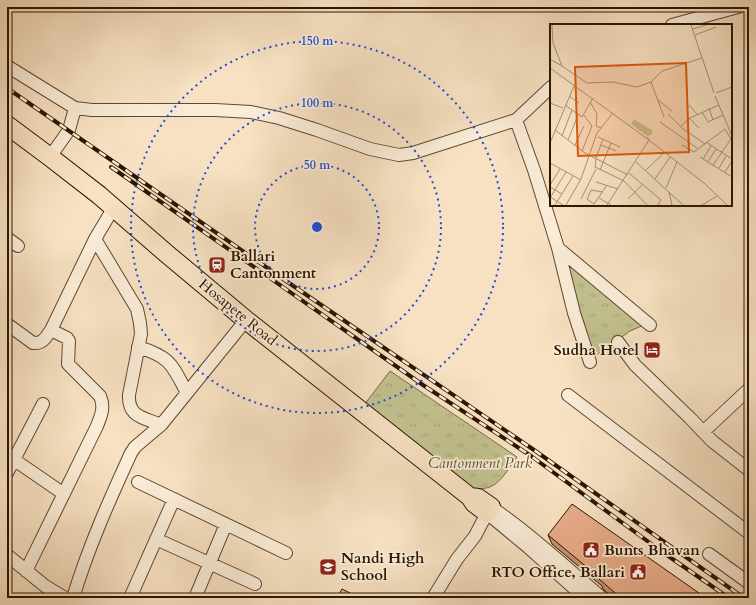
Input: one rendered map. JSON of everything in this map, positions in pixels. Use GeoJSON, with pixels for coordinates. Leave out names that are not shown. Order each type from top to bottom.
{"type":"FeatureCollection","features":[{"type":"Feature","properties":{"kind":"highway","name":"Hosapete Road"},"geometry":{"type":"LineString","coordinates":[[7,125],[50,156],[114,207],[167,254],[246,320],[470,497],[478,498],[489,510]]}},
{"type":"Feature","properties":{"kind":"street"},"geometry":{"type":"LineString","coordinates":[[676,24],[738,7]]}},
{"type":"Feature","properties":{"kind":"street"},"geometry":{"type":"LineString","coordinates":[[7,66],[75,108],[92,110],[215,110],[251,112],[286,120],[370,149],[399,154],[413,153],[516,120],[550,88]]}},
{"type":"Feature","properties":{"kind":"street"},"geometry":{"type":"LineString","coordinates":[[50,156],[69,130],[75,108]]}},
{"type":"Feature","properties":{"kind":"street"},"geometry":{"type":"LineString","coordinates":[[516,120],[534,170],[558,248],[574,313],[590,362]]}},
{"type":"Feature","properties":{"kind":"street"},"geometry":{"type":"LineString","coordinates":[[8,328],[33,343],[37,344],[43,341],[51,330],[95,239],[114,207]]}},
{"type":"Feature","properties":{"kind":"street"},"geometry":{"type":"LineString","coordinates":[[7,238],[18,246]]}},
{"type":"Feature","properties":{"kind":"street"},"geometry":{"type":"LineString","coordinates":[[95,239],[137,309],[140,323],[141,334],[129,395],[131,409],[135,414],[161,425]]}},
{"type":"Feature","properties":{"kind":"street"},"geometry":{"type":"LineString","coordinates":[[558,248],[650,325]]}},
{"type":"Feature","properties":{"kind":"street"},"geometry":{"type":"LineString","coordinates":[[73,598],[80,574],[103,515],[131,453],[135,447],[161,425],[246,320]]}},
{"type":"Feature","properties":{"kind":"street"},"geometry":{"type":"LineString","coordinates":[[26,571],[97,426],[103,407],[103,402],[100,396],[68,364],[70,344],[67,338],[51,330]]}},
{"type":"Feature","properties":{"kind":"street"},"geometry":{"type":"LineString","coordinates":[[618,342],[635,365],[712,441],[749,470]]}},
{"type":"Feature","properties":{"kind":"street"},"geometry":{"type":"LineString","coordinates":[[138,347],[165,358],[171,364],[187,394]]}},
{"type":"Feature","properties":{"kind":"street"},"geometry":{"type":"LineString","coordinates":[[703,432],[749,389]]}},
{"type":"Feature","properties":{"kind":"street"},"geometry":{"type":"LineString","coordinates":[[568,395],[749,533]]}},
{"type":"Feature","properties":{"kind":"street"},"geometry":{"type":"LineString","coordinates":[[7,473],[42,404]]}},
{"type":"Feature","properties":{"kind":"street"},"geometry":{"type":"LineString","coordinates":[[14,459],[64,494]]}},
{"type":"Feature","properties":{"kind":"street"},"geometry":{"type":"LineString","coordinates":[[138,482],[286,553]]}},
{"type":"Feature","properties":{"kind":"street"},"geometry":{"type":"LineString","coordinates":[[130,598],[174,499]]}},
{"type":"Feature","properties":{"kind":"street"},"geometry":{"type":"LineString","coordinates":[[433,598],[457,559],[475,536],[489,510]]}},
{"type":"Feature","properties":{"kind":"street"},"geometry":{"type":"LineString","coordinates":[[489,510],[585,598]]}},
{"type":"Feature","properties":{"kind":"street"},"geometry":{"type":"LineString","coordinates":[[489,510],[542,547],[602,598]]}},
{"type":"Feature","properties":{"kind":"street"},"geometry":{"type":"LineString","coordinates":[[195,598],[226,524]]}},
{"type":"Feature","properties":{"kind":"street"},"geometry":{"type":"LineString","coordinates":[[156,539],[255,584]]}},
{"type":"Feature","properties":{"kind":"street"},"geometry":{"type":"LineString","coordinates":[[709,554],[749,582]]}},
{"type":"Feature","properties":{"kind":"street"},"geometry":{"type":"LineString","coordinates":[[7,555],[45,586],[65,598]]}},
{"type":"Feature","properties":{"kind":"green space"},"geometry":{"type":"Polygon","coordinates":[[[562,253],[646,324],[630,331],[591,359],[562,253]]]}},
{"type":"Feature","properties":{"kind":"green space","name":"Cantonment Park"},"geometry":{"type":"Polygon","coordinates":[[[390,371],[517,457],[496,484],[482,489],[473,489],[364,405],[390,371]]]}},
{"type":"Feature","properties":{"kind":"building"},"geometry":{"type":"Polygon","coordinates":[[[572,504],[706,598],[621,598],[599,579],[600,578],[548,535],[572,504]]]}},
{"type":"Feature","properties":{"kind":"building"},"geometry":{"type":"Polygon","coordinates":[[[342,589],[360,598],[337,598],[342,589]]]}},
{"type":"Feature","properties":{"kind":"railway"},"geometry":{"type":"LineString","coordinates":[[7,88],[534,450],[744,598]]}},
{"type":"Feature","properties":{"kind":"railway"},"geometry":{"type":"LineString","coordinates":[[111,167],[423,385],[531,456],[661,551],[729,598]]}},
{"type":"Feature","properties":{"kind":"place","name":"Ballari Cantonment"},"geometry":{"type":"Point","coordinates":[217,265]}},
{"type":"Feature","properties":{"kind":"place","name":"Sudha Hotel"},"geometry":{"type":"Point","coordinates":[652,350]}},
{"type":"Feature","properties":{"kind":"place","name":"Bunts Bhavan"},"geometry":{"type":"Point","coordinates":[591,550]}},
{"type":"Feature","properties":{"kind":"place","name":"Nandi High School"},"geometry":{"type":"Point","coordinates":[328,567]}},
{"type":"Feature","properties":{"kind":"place","name":"RTO Office, Ballari"},"geometry":{"type":"Point","coordinates":[638,572]}}]}
